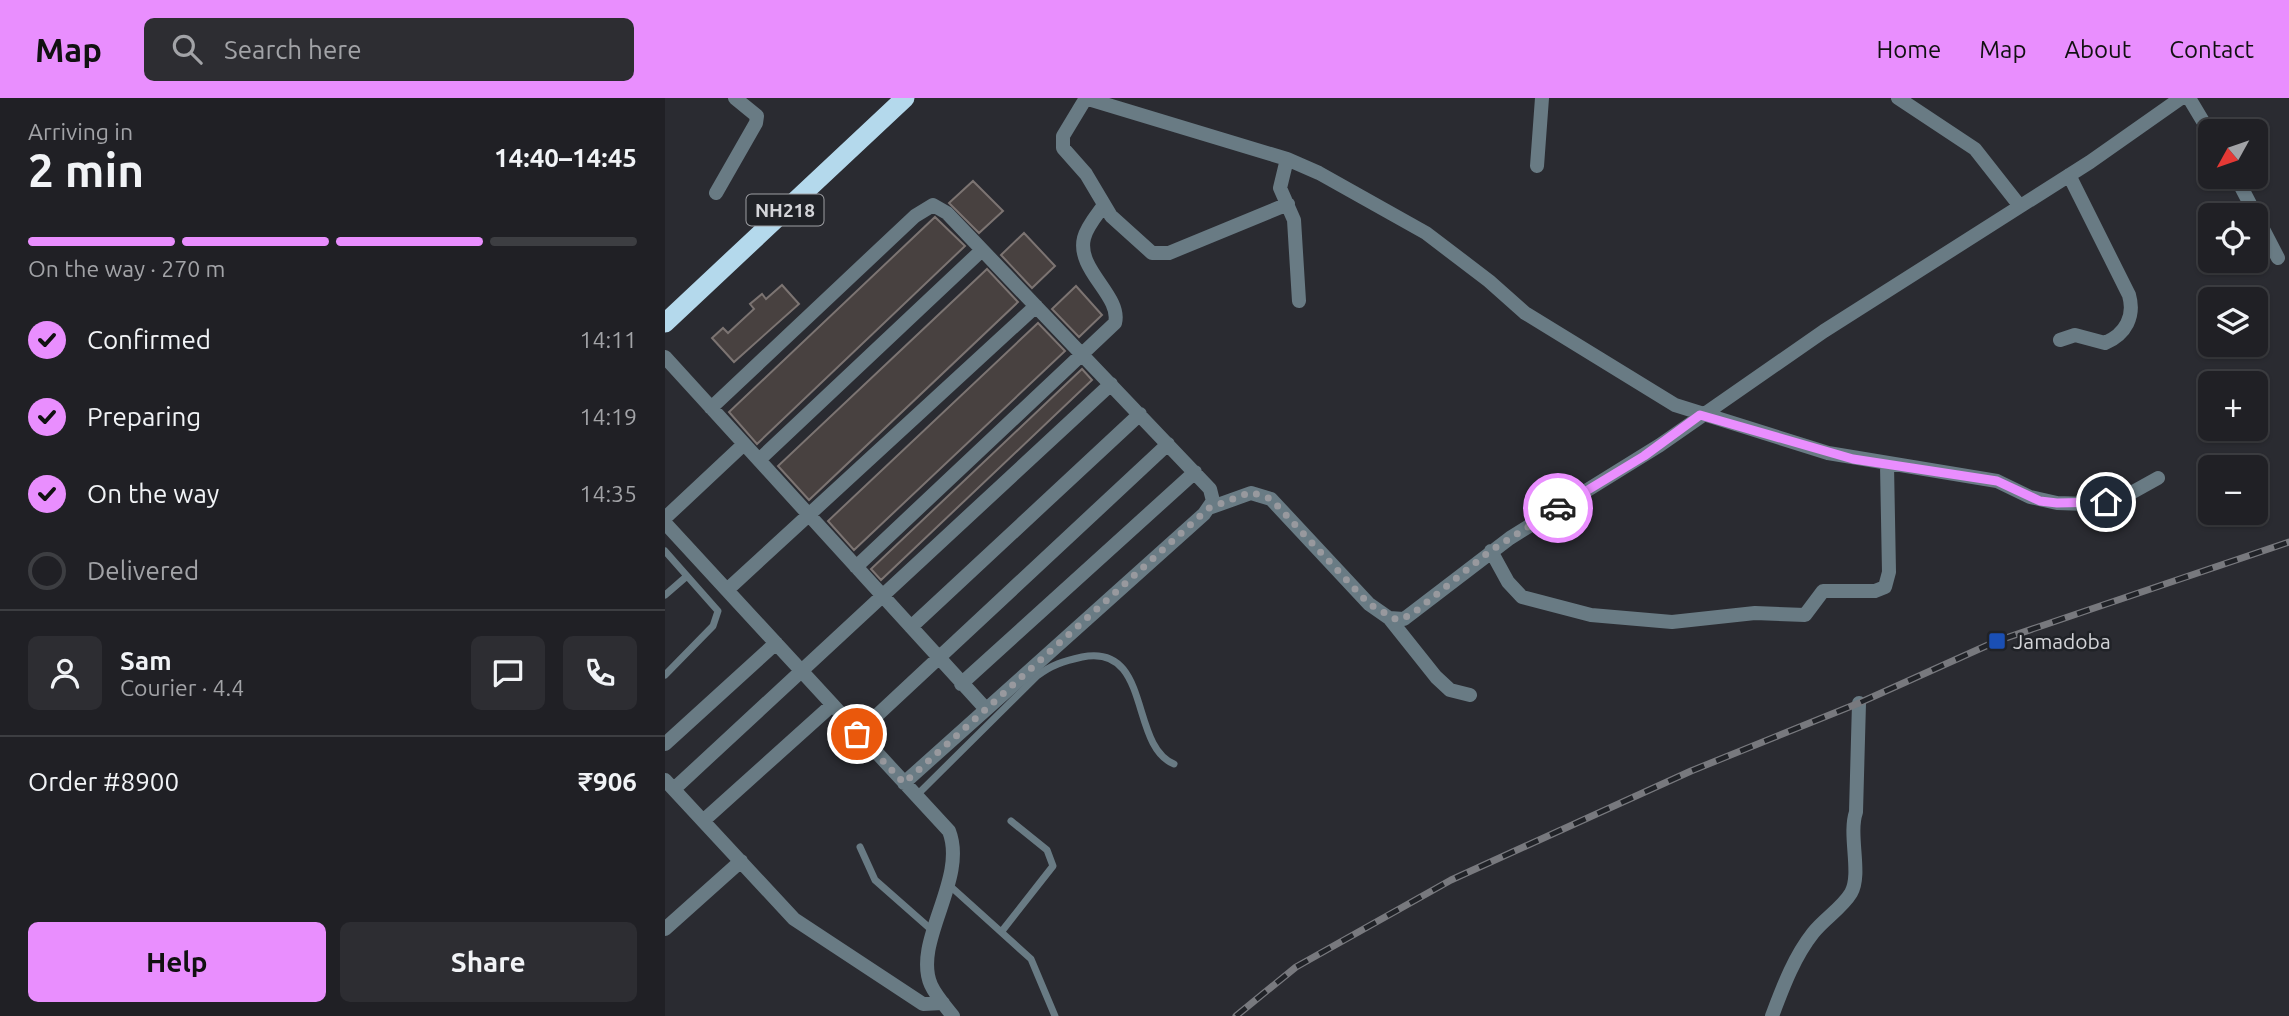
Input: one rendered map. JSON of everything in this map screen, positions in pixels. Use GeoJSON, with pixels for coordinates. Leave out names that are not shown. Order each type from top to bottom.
{"type":"FeatureCollection","features":[{"type":"Feature","properties":{"kind":"highway","name":"NH218"},"geometry":{"type":"LineString","coordinates":[[665,323],[905,98]]}},
{"type":"Feature","properties":{"kind":"street"},"geometry":{"type":"LineString","coordinates":[[716,193],[756,123],[753,111],[735,98]]}},
{"type":"Feature","properties":{"kind":"street"},"geometry":{"type":"LineString","coordinates":[[1288,205],[1159,254],[1144,248],[1104,205],[1093,183],[1066,153],[1062,142],[1086,98],[1287,159],[1408,222],[1489,281],[1525,313],[1675,405],[1700,415],[1828,453],[1887,465],[1997,481],[2030,497],[2057,503],[2087,504],[2122,498],[2158,478]]}},
{"type":"Feature","properties":{"kind":"street"},"geometry":{"type":"LineString","coordinates":[[1537,166],[1542,98]]}},
{"type":"Feature","properties":{"kind":"street"},"geometry":{"type":"LineString","coordinates":[[1898,98],[1975,149],[2019,205]]}},
{"type":"Feature","properties":{"kind":"street"},"geometry":{"type":"LineString","coordinates":[[1389,618],[1397,620],[1411,615],[1490,551],[1652,451],[1700,415],[2019,205],[2069,175],[2181,98]]}},
{"type":"Feature","properties":{"kind":"street"},"geometry":{"type":"LineString","coordinates":[[2189,98],[2202,119]]}},
{"type":"Feature","properties":{"kind":"street"},"geometry":{"type":"LineString","coordinates":[[1287,159],[1280,188],[1296,232],[1299,301]]}},
{"type":"Feature","properties":{"kind":"street"},"geometry":{"type":"LineString","coordinates":[[2060,340],[2075,335],[2105,343],[2125,327],[2132,312],[2129,295],[2069,175]]}},
{"type":"Feature","properties":{"kind":"street"},"geometry":{"type":"LineString","coordinates":[[2242,189],[2278,258]]}},
{"type":"Feature","properties":{"kind":"street"},"geometry":{"type":"LineString","coordinates":[[856,566],[1111,329],[1117,317],[1086,261],[1083,248],[1088,228],[1104,205]]}},
{"type":"Feature","properties":{"kind":"street"},"geometry":{"type":"LineString","coordinates":[[711,408],[925,208],[940,207],[1195,472],[1213,495],[1209,508]]}},
{"type":"Feature","properties":{"kind":"street"},"geometry":{"type":"LineString","coordinates":[[758,460],[982,250]]}},
{"type":"Feature","properties":{"kind":"street"},"geometry":{"type":"LineString","coordinates":[[727,590],[1036,306]]}},
{"type":"Feature","properties":{"kind":"street"},"geometry":{"type":"LineString","coordinates":[[665,357],[985,708]]}},
{"type":"Feature","properties":{"kind":"street"},"geometry":{"type":"LineString","coordinates":[[943,1003],[923,1004],[805,928],[783,908],[669,785],[803,672],[1111,384]]}},
{"type":"Feature","properties":{"kind":"street"},"geometry":{"type":"LineString","coordinates":[[911,627],[1140,415]]}},
{"type":"Feature","properties":{"kind":"street"},"geometry":{"type":"LineString","coordinates":[[744,444],[665,520],[857,734],[949,831],[955,856],[934,932],[927,971],[930,984],[953,1016]]}},
{"type":"Feature","properties":{"kind":"street"},"geometry":{"type":"LineString","coordinates":[[857,734],[1168,444]]}},
{"type":"Feature","properties":{"kind":"street"},"geometry":{"type":"LineString","coordinates":[[1490,551],[1508,582],[1522,597],[1591,615],[1672,622],[1755,613],[1805,615],[1823,591],[1875,591],[1885,587],[1889,572],[1887,465]]}},
{"type":"Feature","properties":{"kind":"street"},"geometry":{"type":"LineString","coordinates":[[961,684],[1195,472]]}},
{"type":"Feature","properties":{"kind":"street"},"geometry":{"type":"LineString","coordinates":[[904,783],[1209,508],[1251,492],[1271,499],[1361,596],[1389,618],[1436,677],[1450,690],[1471,695]]}},
{"type":"Feature","properties":{"kind":"street"},"geometry":{"type":"LineString","coordinates":[[665,744],[776,643]]}},
{"type":"Feature","properties":{"kind":"street"},"geometry":{"type":"LineString","coordinates":[[1772,1016],[1779,991],[1812,934],[1851,892],[1854,880],[1851,825],[1856,812],[1859,704]]}},
{"type":"Feature","properties":{"kind":"street"},"geometry":{"type":"LineString","coordinates":[[703,821],[832,705]]}},
{"type":"Feature","properties":{"kind":"street"},"geometry":{"type":"LineString","coordinates":[[665,929],[741,861]]}},
{"type":"Feature","properties":{"kind":"lane"},"geometry":{"type":"LineString","coordinates":[[665,551],[715,606],[717,619],[665,674]]}},
{"type":"Feature","properties":{"kind":"lane"},"geometry":{"type":"LineString","coordinates":[[665,595],[687,576]]}},
{"type":"Feature","properties":{"kind":"lane"},"geometry":{"type":"LineString","coordinates":[[916,796],[1037,676],[1055,664],[1087,656],[1107,659],[1122,669],[1137,694],[1155,750],[1164,760],[1174,764]]}},
{"type":"Feature","properties":{"kind":"lane"},"geometry":{"type":"LineString","coordinates":[[1002,931],[1053,866],[1047,849],[1011,821]]}},
{"type":"Feature","properties":{"kind":"lane"},"geometry":{"type":"LineString","coordinates":[[860,847],[875,880],[934,932]]}},
{"type":"Feature","properties":{"kind":"lane"},"geometry":{"type":"LineString","coordinates":[[947,884],[1002,931],[1037,966],[1041,988],[1055,1016]]}},
{"type":"Feature","properties":{"kind":"building"},"geometry":{"type":"Polygon","coordinates":[[[973,181],[1003,211],[979,233],[949,203],[973,181]]]}},
{"type":"Feature","properties":{"kind":"building"},"geometry":{"type":"Polygon","coordinates":[[[935,217],[965,246],[757,444],[729,412],[935,217]]]}},
{"type":"Feature","properties":{"kind":"building"},"geometry":{"type":"Polygon","coordinates":[[[1024,233],[1055,266],[1032,288],[1001,255],[1024,233]]]}},
{"type":"Feature","properties":{"kind":"building"},"geometry":{"type":"Polygon","coordinates":[[[987,269],[1018,302],[809,500],[778,466],[987,269]]]}},
{"type":"Feature","properties":{"kind":"building"},"geometry":{"type":"Polygon","coordinates":[[[782,285],[799,304],[734,362],[712,338],[723,328],[728,333],[754,309],[750,304],[762,294],[766,299],[782,285]]]}},
{"type":"Feature","properties":{"kind":"building"},"geometry":{"type":"Polygon","coordinates":[[[1076,286],[1102,315],[1079,337],[1052,309],[1076,286]]]}},
{"type":"Feature","properties":{"kind":"building"},"geometry":{"type":"Polygon","coordinates":[[[1038,323],[1065,351],[854,550],[828,521],[1038,323]]]}},
{"type":"Feature","properties":{"kind":"building"},"geometry":{"type":"Polygon","coordinates":[[[1082,369],[1092,380],[881,580],[871,569],[1082,369]]]}},
{"type":"Feature","properties":{"kind":"railway"},"geometry":{"type":"LineString","coordinates":[[1236,1016],[1296,967],[1451,880],[1691,771],[1859,703],[1997,641],[2289,542]]}},
{"type":"Feature","properties":{"kind":"way so far"},"geometry":{"type":"LineString","coordinates":[[857,734],[904,783],[1209,508],[1251,492],[1271,499],[1369,604],[1378,612],[1397,620],[1411,615],[1490,551],[1558,508]]}},
{"type":"Feature","properties":{"kind":"place","name":"Jamadoba"},"geometry":{"type":"Point","coordinates":[1997,641]}},
{"type":"Feature","properties":{"kind":"route"},"geometry":{"type":"LineString","coordinates":[[1558,508],[1644,456],[1700,415],[1853,459],[1966,474],[1997,481],[2040,501],[2087,504],[2106,502]]}}]}
